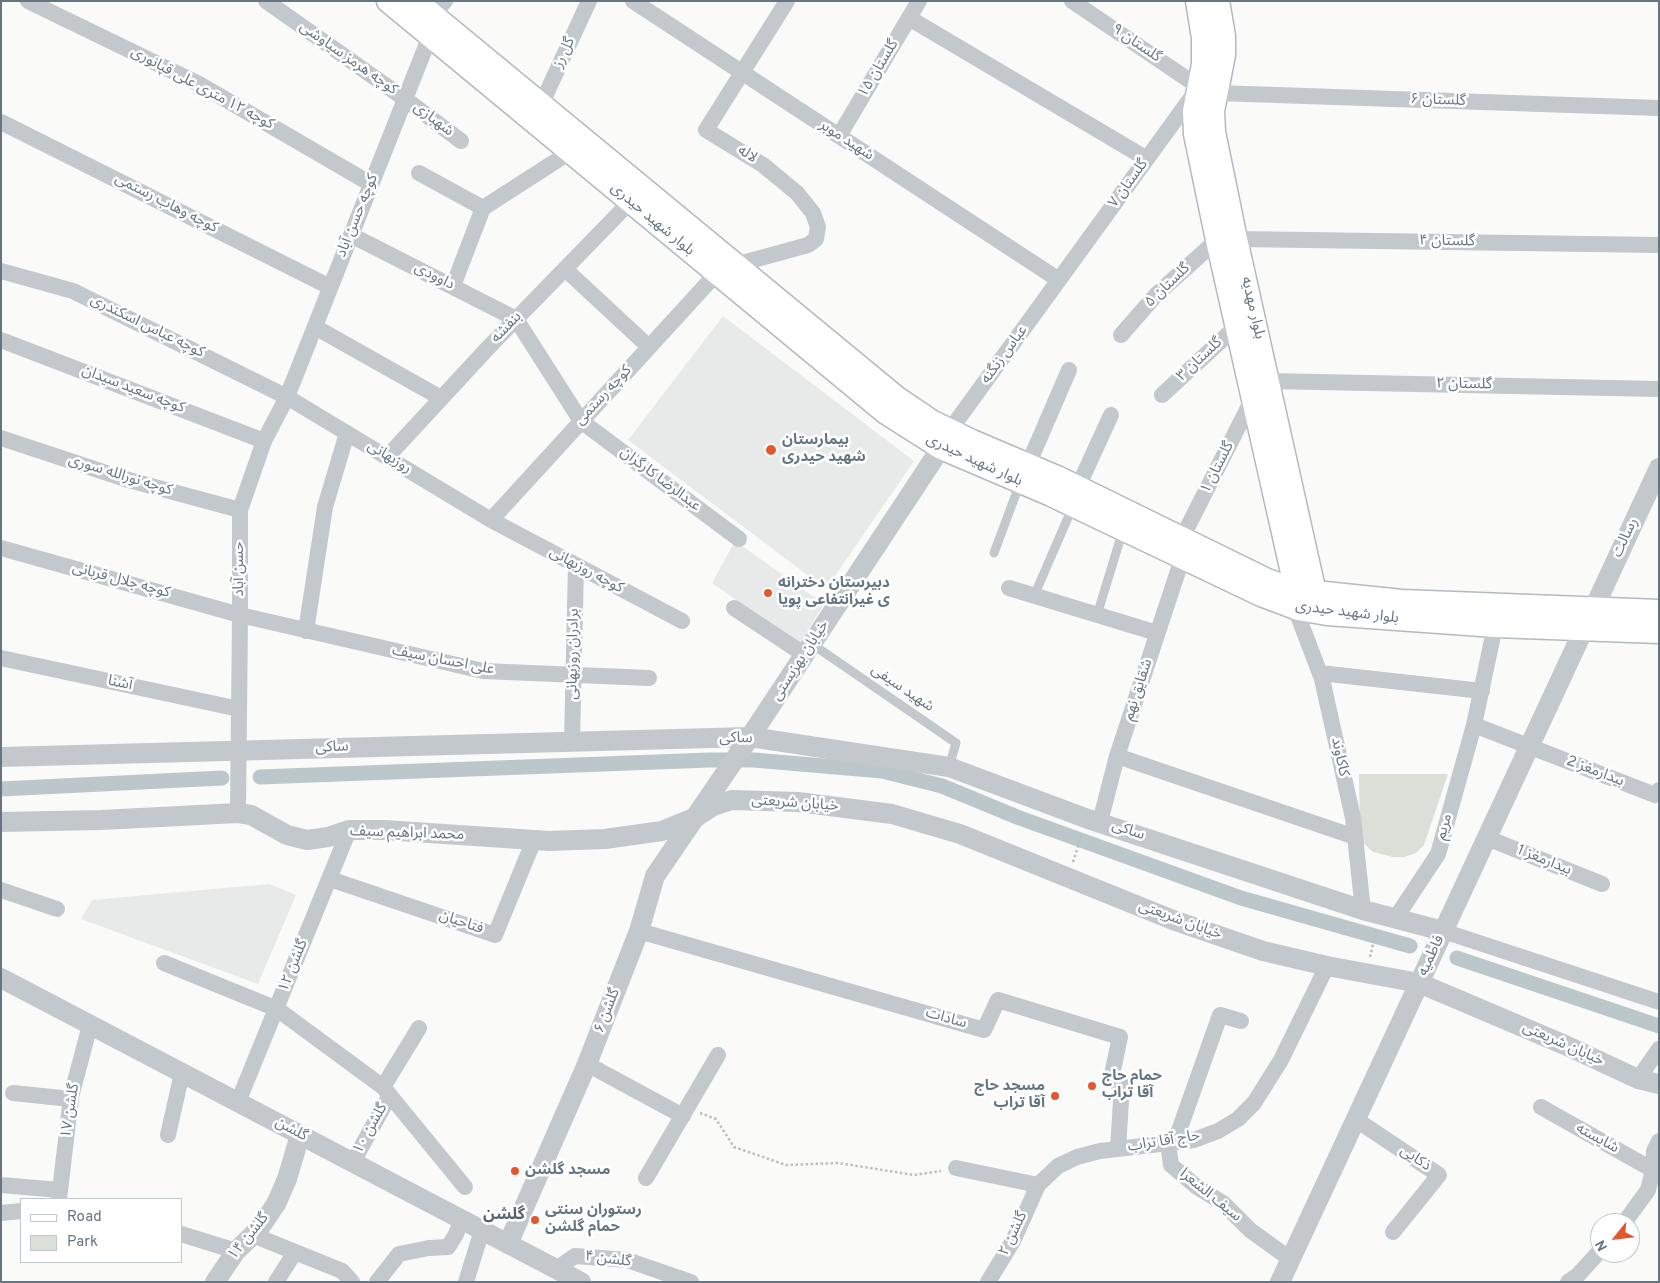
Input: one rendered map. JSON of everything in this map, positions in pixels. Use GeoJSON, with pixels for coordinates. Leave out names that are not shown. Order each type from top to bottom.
{"type":"FeatureCollection","features":[{"type":"Feature","properties":{"kind":"main road","name":"بلوار شهید حیدری"},"geometry":{"type":"LineString","coordinates":[[388,1],[433,15],[541,105],[726,269]]}},
{"type":"Feature","properties":{"kind":"main road","name":"بلوار مهدیه"},"geometry":{"type":"LineString","coordinates":[[1197,1],[1203,38],[1203,64],[1208,90]]}},
{"type":"Feature","properties":{"kind":"main road","name":"بلوار مهدیه"},"geometry":{"type":"LineString","coordinates":[[1218,1],[1224,36],[1224,55],[1208,90],[1194,111],[1194,128],[1269,381],[1307,601]]}},
{"type":"Feature","properties":{"kind":"main road","name":"بلوار شهید حیدری"},"geometry":{"type":"LineString","coordinates":[[433,15],[570,152],[630,202],[726,269],[915,411],[946,439],[1076,497],[1182,548]]}},
{"type":"Feature","properties":{"kind":"main road","name":"بلوار مهدیه"},"geometry":{"type":"LineString","coordinates":[[1226,240],[1237,326],[1307,601]]}},
{"type":"Feature","properties":{"kind":"main road","name":"بلوار شهید حیدری"},"geometry":{"type":"LineString","coordinates":[[1076,497],[1123,530],[1182,548],[1267,580],[1307,601],[1495,626],[1659,632]]}},
{"type":"Feature","properties":{"kind":"main road","name":"بلوار شهید حیدری"},"geometry":{"type":"LineString","coordinates":[[1307,601],[1402,601],[1659,611]]}},
{"type":"Feature","properties":{"kind":"main road"},"geometry":{"type":"LineString","coordinates":[[1584,629],[1594,608]]}},
{"type":"Feature","properties":{"kind":"street","name":"کوچه ۱۲ متری علی قپانوری"},"geometry":{"type":"LineString","coordinates":[[28,1],[199,84],[371,184]]}},
{"type":"Feature","properties":{"kind":"street","name":"کوچه هرمز سیاوشی"},"geometry":{"type":"LineString","coordinates":[[266,1],[405,99]]}},
{"type":"Feature","properties":{"kind":"street","name":"گل رز"},"geometry":{"type":"LineString","coordinates":[[541,105],[589,1]]}},
{"type":"Feature","properties":{"kind":"street","name":"لاله"},"geometry":{"type":"LineString","coordinates":[[726,269],[808,245],[816,238],[818,227],[813,213],[797,193],[763,165],[706,130],[787,1]]}},
{"type":"Feature","properties":{"kind":"street","name":"گلستان ۱۵"},"geometry":{"type":"LineString","coordinates":[[839,136],[919,1]]}},
{"type":"Feature","properties":{"kind":"street","name":"گلستان ۹"},"geometry":{"type":"LineString","coordinates":[[1072,1],[1208,90]]}},
{"type":"Feature","properties":{"kind":"street","name":"شهید موبر"},"geometry":{"type":"LineString","coordinates":[[641,3],[743,73],[1060,280]]}},
{"type":"Feature","properties":{"kind":"street","name":"کوچه حسن آباد"},"geometry":{"type":"LineString","coordinates":[[287,397],[405,99],[433,15]]}},
{"type":"Feature","properties":{"kind":"street"},"geometry":{"type":"LineString","coordinates":[[909,18],[1147,159]]}},
{"type":"Feature","properties":{"kind":"street","name":"گلستان ۶"},"geometry":{"type":"LineString","coordinates":[[1208,90],[1659,108]]}},
{"type":"Feature","properties":{"kind":"street","name":"گلستان ۷"},"geometry":{"type":"LineString","coordinates":[[1060,280],[1147,159],[1208,90]]}},
{"type":"Feature","properties":{"kind":"street","name":"شهبازی"},"geometry":{"type":"LineString","coordinates":[[405,99],[461,142]]}},
{"type":"Feature","properties":{"kind":"street","name":"کوچه وهاب رستمی"},"geometry":{"type":"LineString","coordinates":[[1,122],[330,287]]}},
{"type":"Feature","properties":{"kind":"street"},"geometry":{"type":"LineString","coordinates":[[453,286],[483,208],[570,152]]}},
{"type":"Feature","properties":{"kind":"street"},"geometry":{"type":"LineString","coordinates":[[419,173],[483,208]]}},
{"type":"Feature","properties":{"kind":"street","name":"بنفشه"},"geometry":{"type":"LineString","coordinates":[[387,457],[516,318],[630,202]]}},
{"type":"Feature","properties":{"kind":"street","name":"داوودی"},"geometry":{"type":"LineString","coordinates":[[351,235],[516,318]]}},
{"type":"Feature","properties":{"kind":"street","name":"گلستان ۴"},"geometry":{"type":"LineString","coordinates":[[1226,240],[1659,245]]}},
{"type":"Feature","properties":{"kind":"street","name":"گلستان ۵"},"geometry":{"type":"LineString","coordinates":[[1121,334],[1156,296],[1226,240]]}},
{"type":"Feature","properties":{"kind":"street"},"geometry":{"type":"LineString","coordinates":[[565,269],[649,347]]}},
{"type":"Feature","properties":{"kind":"street","name":"کوچه رستمی"},"geometry":{"type":"LineString","coordinates":[[491,520],[649,347],[726,269]]}},
{"type":"Feature","properties":{"kind":"street","name":"کوچه عباس اسکندری"},"geometry":{"type":"LineString","coordinates":[[1,271],[73,291],[287,397]]}},
{"type":"Feature","properties":{"kind":"street","name":"عباس زنگنه"},"geometry":{"type":"LineString","coordinates":[[946,439],[1060,280]]}},
{"type":"Feature","properties":{"kind":"street"},"geometry":{"type":"LineString","coordinates":[[516,318],[581,421]]}},
{"type":"Feature","properties":{"kind":"street"},"geometry":{"type":"LineString","coordinates":[[315,326],[441,398]]}},
{"type":"Feature","properties":{"kind":"street","name":"گلستان ۳"},"geometry":{"type":"LineString","coordinates":[[1162,395],[1237,326]]}},
{"type":"Feature","properties":{"kind":"street","name":"کوچه سعید سیدان"},"geometry":{"type":"LineString","coordinates":[[1,340],[264,441]]}},
{"type":"Feature","properties":{"kind":"street"},"geometry":{"type":"LineString","coordinates":[[1024,474],[1068,370]]}},
{"type":"Feature","properties":{"kind":"street","name":"گلستان ۲"},"geometry":{"type":"LineString","coordinates":[[1269,381],[1659,390]]}},
{"type":"Feature","properties":{"kind":"street","name":"روزبهانی"},"geometry":{"type":"LineString","coordinates":[[287,397],[491,520]]}},
{"type":"Feature","properties":{"kind":"street","name":"حسن آباد"},"geometry":{"type":"LineString","coordinates":[[238,813],[240,510],[264,441],[287,397]]}},
{"type":"Feature","properties":{"kind":"street","name":"گلستان ۱"},"geometry":{"type":"LineString","coordinates":[[1182,548],[1254,398]]}},
{"type":"Feature","properties":{"kind":"street"},"geometry":{"type":"LineString","coordinates":[[1076,497],[1111,415]]}},
{"type":"Feature","properties":{"kind":"street","name":"عبدالرضا کارگران"},"geometry":{"type":"LineString","coordinates":[[581,421],[739,540]]}},
{"type":"Feature","properties":{"kind":"street"},"geometry":{"type":"LineString","coordinates":[[306,631],[325,507],[347,433]]}},
{"type":"Feature","properties":{"kind":"street","name":"کوچه نورالله سوری"},"geometry":{"type":"LineString","coordinates":[[1,438],[125,479],[240,510]]}},
{"type":"Feature","properties":{"kind":"street","name":"خیابان بهزیستی"},"geometry":{"type":"LineString","coordinates":[[718,785],[946,439]]}},
{"type":"Feature","properties":{"kind":"street","name":"رسالت"},"geometry":{"type":"LineString","coordinates":[[1594,608],[1659,468]]}},
{"type":"Feature","properties":{"kind":"street","name":"کوچه روزبهانی"},"geometry":{"type":"LineString","coordinates":[[491,520],[682,621]]}},
{"type":"Feature","properties":{"kind":"street","name":"کوچه جلال قربانی"},"geometry":{"type":"LineString","coordinates":[[1,548],[240,615]]}},
{"type":"Feature","properties":{"kind":"street","name":"شقایق نهم"},"geometry":{"type":"LineString","coordinates":[[1092,825],[1118,756],[1182,548]]}},
{"type":"Feature","properties":{"kind":"street","name":"برادران روزبهانی"},"geometry":{"type":"LineString","coordinates":[[572,742],[576,565]]}},
{"type":"Feature","properties":{"kind":"street"},"geometry":{"type":"LineString","coordinates":[[1009,588],[1157,634]]}},
{"type":"Feature","properties":{"kind":"street","name":"کاکاوند"},"geometry":{"type":"LineString","coordinates":[[1307,601],[1320,673],[1349,799],[1363,910]]}},
{"type":"Feature","properties":{"kind":"street"},"geometry":{"type":"LineString","coordinates":[[734,608],[808,650]]}},
{"type":"Feature","properties":{"kind":"street","name":"علی احسان سیف"},"geometry":{"type":"LineString","coordinates":[[240,615],[483,671],[649,678]]}},
{"type":"Feature","properties":{"kind":"street","name":"مریم"},"geometry":{"type":"LineString","coordinates":[[1395,919],[1438,854],[1474,725],[1495,626]]}},
{"type":"Feature","properties":{"kind":"street","name":"فاطمیه"},"geometry":{"type":"LineString","coordinates":[[1280,1282],[1584,629]]}},
{"type":"Feature","properties":{"kind":"street","name":"آشنا"},"geometry":{"type":"LineString","coordinates":[[1,658],[239,709]]}},
{"type":"Feature","properties":{"kind":"street"},"geometry":{"type":"LineString","coordinates":[[1320,673],[1482,691]]}},
{"type":"Feature","properties":{"kind":"street"},"geometry":{"type":"LineString","coordinates":[[1474,725],[1529,747]]}},
{"type":"Feature","properties":{"kind":"street","name":"ساکی"},"geometry":{"type":"LineString","coordinates":[[1,757],[572,742],[746,743],[949,767],[1092,825],[1363,910],[1443,931]]}},
{"type":"Feature","properties":{"kind":"street","name":"بیدارمغز 2"},"geometry":{"type":"LineString","coordinates":[[1529,747],[1655,795],[1659,790]]}},
{"type":"Feature","properties":{"kind":"street"},"geometry":{"type":"LineString","coordinates":[[1118,756],[1355,837]]}},
{"type":"Feature","properties":{"kind":"street","name":"گلشن ۶"},"geometry":{"type":"LineString","coordinates":[[508,1244],[587,1064],[639,930],[655,876],[718,785]]}},
{"type":"Feature","properties":{"kind":"street","name":"خیابان شریعتی"},"geometry":{"type":"LineString","coordinates":[[696,817],[713,806],[732,800],[798,802],[892,814],[960,834],[1173,920],[1263,950],[1327,966],[1419,983],[1565,1045],[1638,1079],[1659,1084]]}},
{"type":"Feature","properties":{"kind":"street","name":"محمد ابراهیم سیف"},"geometry":{"type":"LineString","coordinates":[[1,822],[101,820],[238,813],[251,815],[287,835],[307,840],[328,837],[350,830],[384,830],[534,840],[586,840],[662,831],[696,817]]}},
{"type":"Feature","properties":{"kind":"street","name":"گلشن ۱۲"},"geometry":{"type":"LineString","coordinates":[[238,1102],[350,830]]}},
{"type":"Feature","properties":{"kind":"street","name":"بیدارمغز 1"},"geometry":{"type":"LineString","coordinates":[[1487,838],[1602,884]]}},
{"type":"Feature","properties":{"kind":"street","name":"فتاحیان"},"geometry":{"type":"LineString","coordinates":[[330,879],[495,935],[534,840]]}},
{"type":"Feature","properties":{"kind":"street"},"geometry":{"type":"LineString","coordinates":[[1,890],[57,909]]}},
{"type":"Feature","properties":{"kind":"street","name":"سادات"},"geometry":{"type":"LineString","coordinates":[[639,930],[984,1030],[998,1000],[1120,1037],[1111,1079],[1122,1085],[1118,1149]]}},
{"type":"Feature","properties":{"kind":"street"},"geometry":{"type":"LineString","coordinates":[[1443,931],[1659,1002]]}},
{"type":"Feature","properties":{"kind":"street"},"geometry":{"type":"LineString","coordinates":[[164,963],[276,1009],[386,1091],[465,1187]]}},
{"type":"Feature","properties":{"kind":"street","name":"حاج آقا تراب"},"geometry":{"type":"LineString","coordinates":[[1038,1185],[1058,1166],[1077,1157],[1118,1149],[1194,1140],[1218,1131],[1238,1120],[1254,1103],[1281,1060],[1327,966]]}},
{"type":"Feature","properties":{"kind":"street","name":"گلشن"},"geometry":{"type":"LineString","coordinates":[[1,978],[581,1282]]}},
{"type":"Feature","properties":{"kind":"street"},"geometry":{"type":"LineString","coordinates":[[1171,1143],[1220,1015],[1241,1020]]}},
{"type":"Feature","properties":{"kind":"street","name":"گلشن ۱۷"},"geometry":{"type":"LineString","coordinates":[[60,1195],[71,1099],[90,1025]]}},
{"type":"Feature","properties":{"kind":"street","name":"گلشن ۱۰"},"geometry":{"type":"LineString","coordinates":[[352,1162],[419,1028]]}},
{"type":"Feature","properties":{"kind":"street"},"geometry":{"type":"LineString","coordinates":[[1638,1079],[1659,1049]]}},
{"type":"Feature","properties":{"kind":"street"},"geometry":{"type":"LineString","coordinates":[[646,1178],[718,1055]]}},
{"type":"Feature","properties":{"kind":"street"},"geometry":{"type":"LineString","coordinates":[[587,1064],[685,1112]]}},
{"type":"Feature","properties":{"kind":"street"},"geometry":{"type":"LineString","coordinates":[[168,1135],[182,1073]]}},
{"type":"Feature","properties":{"kind":"street"},"geometry":{"type":"LineString","coordinates":[[12,1093],[71,1099]]}},
{"type":"Feature","properties":{"kind":"street","name":"شایسته"},"geometry":{"type":"LineString","coordinates":[[1541,1107],[1656,1170]]}},
{"type":"Feature","properties":{"kind":"street","name":"ذکایی"},"geometry":{"type":"LineString","coordinates":[[1355,1119],[1439,1175],[1393,1232]]}},
{"type":"Feature","properties":{"kind":"street","name":"گلشن ۱۴"},"geometry":{"type":"LineString","coordinates":[[215,1282],[236,1251],[259,1229],[276,1204],[287,1179],[300,1135]]}},
{"type":"Feature","properties":{"kind":"street"},"geometry":{"type":"LineString","coordinates":[[1631,1213],[1648,1190],[1656,1170],[1654,1151],[1659,1141]]}},
{"type":"Feature","properties":{"kind":"street","name":"سیف الشعرا"},"geometry":{"type":"LineString","coordinates":[[1171,1143],[1171,1165],[1197,1187],[1223,1203],[1250,1230],[1290,1259]]}},
{"type":"Feature","properties":{"kind":"street"},"geometry":{"type":"LineString","coordinates":[[956,1168],[1038,1185]]}},
{"type":"Feature","properties":{"kind":"street"},"geometry":{"type":"LineString","coordinates":[[1,1185],[60,1195]]}},
{"type":"Feature","properties":{"kind":"street","name":"گلشن ۲"},"geometry":{"type":"LineString","coordinates":[[988,1282],[1013,1241],[1038,1185]]}},
{"type":"Feature","properties":{"kind":"street"},"geometry":{"type":"LineString","coordinates":[[1,1212],[20,1211]]}},
{"type":"Feature","properties":{"kind":"street"},"geometry":{"type":"LineString","coordinates":[[377,1282],[399,1254],[448,1247],[462,1220]]}},
{"type":"Feature","properties":{"kind":"street"},"geometry":{"type":"LineString","coordinates":[[466,1282],[482,1230]]}},
{"type":"Feature","properties":{"kind":"street"},"geometry":{"type":"LineString","coordinates":[[182,1234],[236,1251]]}},
{"type":"Feature","properties":{"kind":"street"},"geometry":{"type":"LineString","coordinates":[[252,1236],[342,1271],[352,1282]]}},
{"type":"Feature","properties":{"kind":"street"},"geometry":{"type":"LineString","coordinates":[[276,1282],[295,1252]]}},
{"type":"Feature","properties":{"kind":"street","name":"گلشن ۴"},"geometry":{"type":"LineString","coordinates":[[556,1269],[575,1256],[627,1260],[692,1282]]}},
{"type":"Feature","properties":{"kind":"street"},"geometry":{"type":"LineString","coordinates":[[1568,1282],[1577,1276],[1590,1262]]}},
{"type":"Feature","properties":{"kind":"lane"},"geometry":{"type":"LineString","coordinates":[[994,553],[1024,474]]}},
{"type":"Feature","properties":{"kind":"lane"},"geometry":{"type":"LineString","coordinates":[[1034,596],[1076,497]]}},
{"type":"Feature","properties":{"kind":"lane"},"geometry":{"type":"LineString","coordinates":[[1097,615],[1123,530]]}},
{"type":"Feature","properties":{"kind":"lane","name":"شهید سیفی"},"geometry":{"type":"LineString","coordinates":[[808,650],[956,743],[949,767]]}},
{"type":"Feature","properties":{"kind":"path"},"geometry":{"type":"LineString","coordinates":[[1072,862],[1092,825]]}},
{"type":"Feature","properties":{"kind":"path"},"geometry":{"type":"LineString","coordinates":[[1370,957],[1376,931]]}},
{"type":"Feature","properties":{"kind":"path"},"geometry":{"type":"LineString","coordinates":[[685,1112],[716,1119],[734,1147],[786,1165],[838,1163],[914,1175],[956,1168]]}},
{"type":"Feature","properties":{"kind":"shaded area","name":"بیمارستان شهید حیدری"},"geometry":{"type":"Polygon","coordinates":[[[723,316],[914,461],[826,589],[628,440],[723,316]]]}},
{"type":"Feature","properties":{"kind":"shaded area","name":"دبیرستان دخترانه ی غیرانتفاعی پویا"},"geometry":{"type":"Polygon","coordinates":[[[735,541],[824,604],[799,644],[712,583],[735,541]]]}},
{"type":"Feature","properties":{"kind":"shaded area"},"geometry":{"type":"Polygon","coordinates":[[[269,884],[296,895],[258,984],[81,919],[92,900],[269,884]]]}},
{"type":"Feature","properties":{"kind":"green space"},"geometry":{"type":"Polygon","coordinates":[[[1359,774],[1448,774],[1424,845],[1416,853],[1404,857],[1393,857],[1373,852],[1363,843],[1360,831],[1359,774]]]}},
{"type":"Feature","properties":{"kind":"waterway"},"geometry":{"type":"LineString","coordinates":[[260,777],[709,760],[754,760],[882,771],[942,786],[1017,817],[1241,898],[1410,946]]}},
{"type":"Feature","properties":{"kind":"waterway"},"geometry":{"type":"LineString","coordinates":[[1,789],[222,778]]}},
{"type":"Feature","properties":{"kind":"waterway"},"geometry":{"type":"LineString","coordinates":[[1457,958],[1659,1026]]}},
{"type":"Feature","properties":{"kind":"place","name":"بیمارستان شهید حیدری"},"geometry":{"type":"Point","coordinates":[771,450]}},
{"type":"Feature","properties":{"kind":"place","name":"دبیرستان دخترانه ی غیرانتفاعی پویا"},"geometry":{"type":"Point","coordinates":[768,593]}},
{"type":"Feature","properties":{"kind":"place","name":"حمام حاج آقا تراب"},"geometry":{"type":"Point","coordinates":[1092,1086]}},
{"type":"Feature","properties":{"kind":"place","name":"مسجد حاج آقا تراب"},"geometry":{"type":"Point","coordinates":[1055,1096]}},
{"type":"Feature","properties":{"kind":"place","name":"مسجد گلشن"},"geometry":{"type":"Point","coordinates":[515,1171]}},
{"type":"Feature","properties":{"kind":"place","name":"رستوران سنتی حمام گلشن"},"geometry":{"type":"Point","coordinates":[535,1220]}},
{"type":"Feature","properties":{"kind":"district","name":"گلشن"},"geometry":{"type":"Point","coordinates":[504,1216]}}]}
